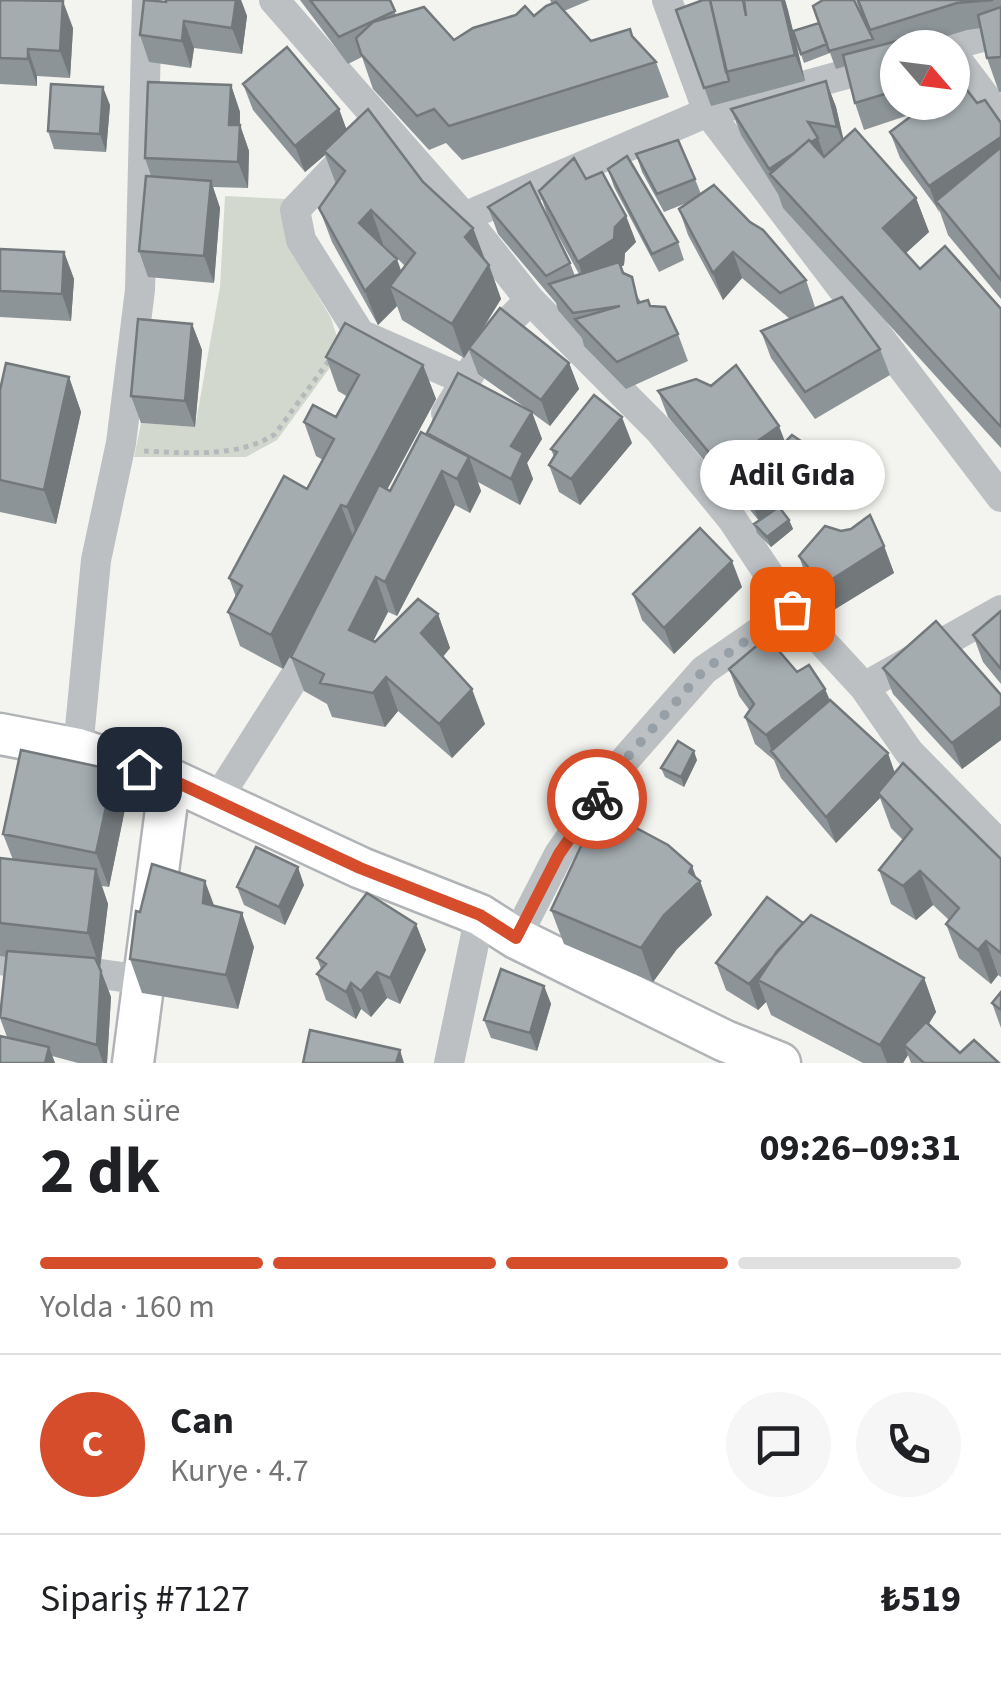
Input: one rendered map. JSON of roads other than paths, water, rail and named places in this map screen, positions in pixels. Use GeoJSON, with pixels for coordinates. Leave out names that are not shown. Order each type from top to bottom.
{"type":"FeatureCollection","features":[{"type":"Feature","properties":{"kind":"main road"},"geometry":{"type":"LineString","coordinates":[[0,734],[78,748],[170,779],[360,868],[480,915],[516,938],[765,1060]]}},
{"type":"Feature","properties":{"kind":"main road"},"geometry":{"type":"LineString","coordinates":[[133,1063],[170,779]]}},
{"type":"Feature","properties":{"kind":"street"},"geometry":{"type":"LineString","coordinates":[[78,748],[96,560],[119,450],[140,290],[147,0]]}},
{"type":"Feature","properties":{"kind":"street"},"geometry":{"type":"LineString","coordinates":[[274,0],[464,218],[530,300],[660,431],[732,519],[792,609],[864,688],[909,752],[1001,846]]}},
{"type":"Feature","properties":{"kind":"street"},"geometry":{"type":"LineString","coordinates":[[667,0],[708,112],[1001,497]]}},
{"type":"Feature","properties":{"kind":"street"},"geometry":{"type":"LineString","coordinates":[[970,42],[1001,32]]}},
{"type":"Feature","properties":{"kind":"street"},"geometry":{"type":"LineString","coordinates":[[464,218],[708,112],[880,65]]}},
{"type":"Feature","properties":{"kind":"street"},"geometry":{"type":"LineString","coordinates":[[970,78],[1001,118]]}},
{"type":"Feature","properties":{"kind":"street"},"geometry":{"type":"LineString","coordinates":[[386,127],[338,165],[295,210],[301,240],[360,334],[465,380]]}},
{"type":"Feature","properties":{"kind":"street"},"geometry":{"type":"LineString","coordinates":[[430,442],[491,339],[530,300]]}},
{"type":"Feature","properties":{"kind":"street"},"geometry":{"type":"LineString","coordinates":[[516,938],[559,854],[624,761],[704,670],[792,609]]}},
{"type":"Feature","properties":{"kind":"street"},"geometry":{"type":"LineString","coordinates":[[864,688],[1001,610]]}},
{"type":"Feature","properties":{"kind":"street"},"geometry":{"type":"LineString","coordinates":[[216,801],[333,613]]}},
{"type":"Feature","properties":{"kind":"street"},"geometry":{"type":"LineString","coordinates":[[450,1063],[480,915]]}},
{"type":"Feature","properties":{"kind":"street"},"geometry":{"type":"LineString","coordinates":[[0,960],[144,980]]}},
{"type":"Feature","properties":{"kind":"place","name":"Adil Gıda"},"geometry":{"type":"Point","coordinates":[792,609]}}]}
